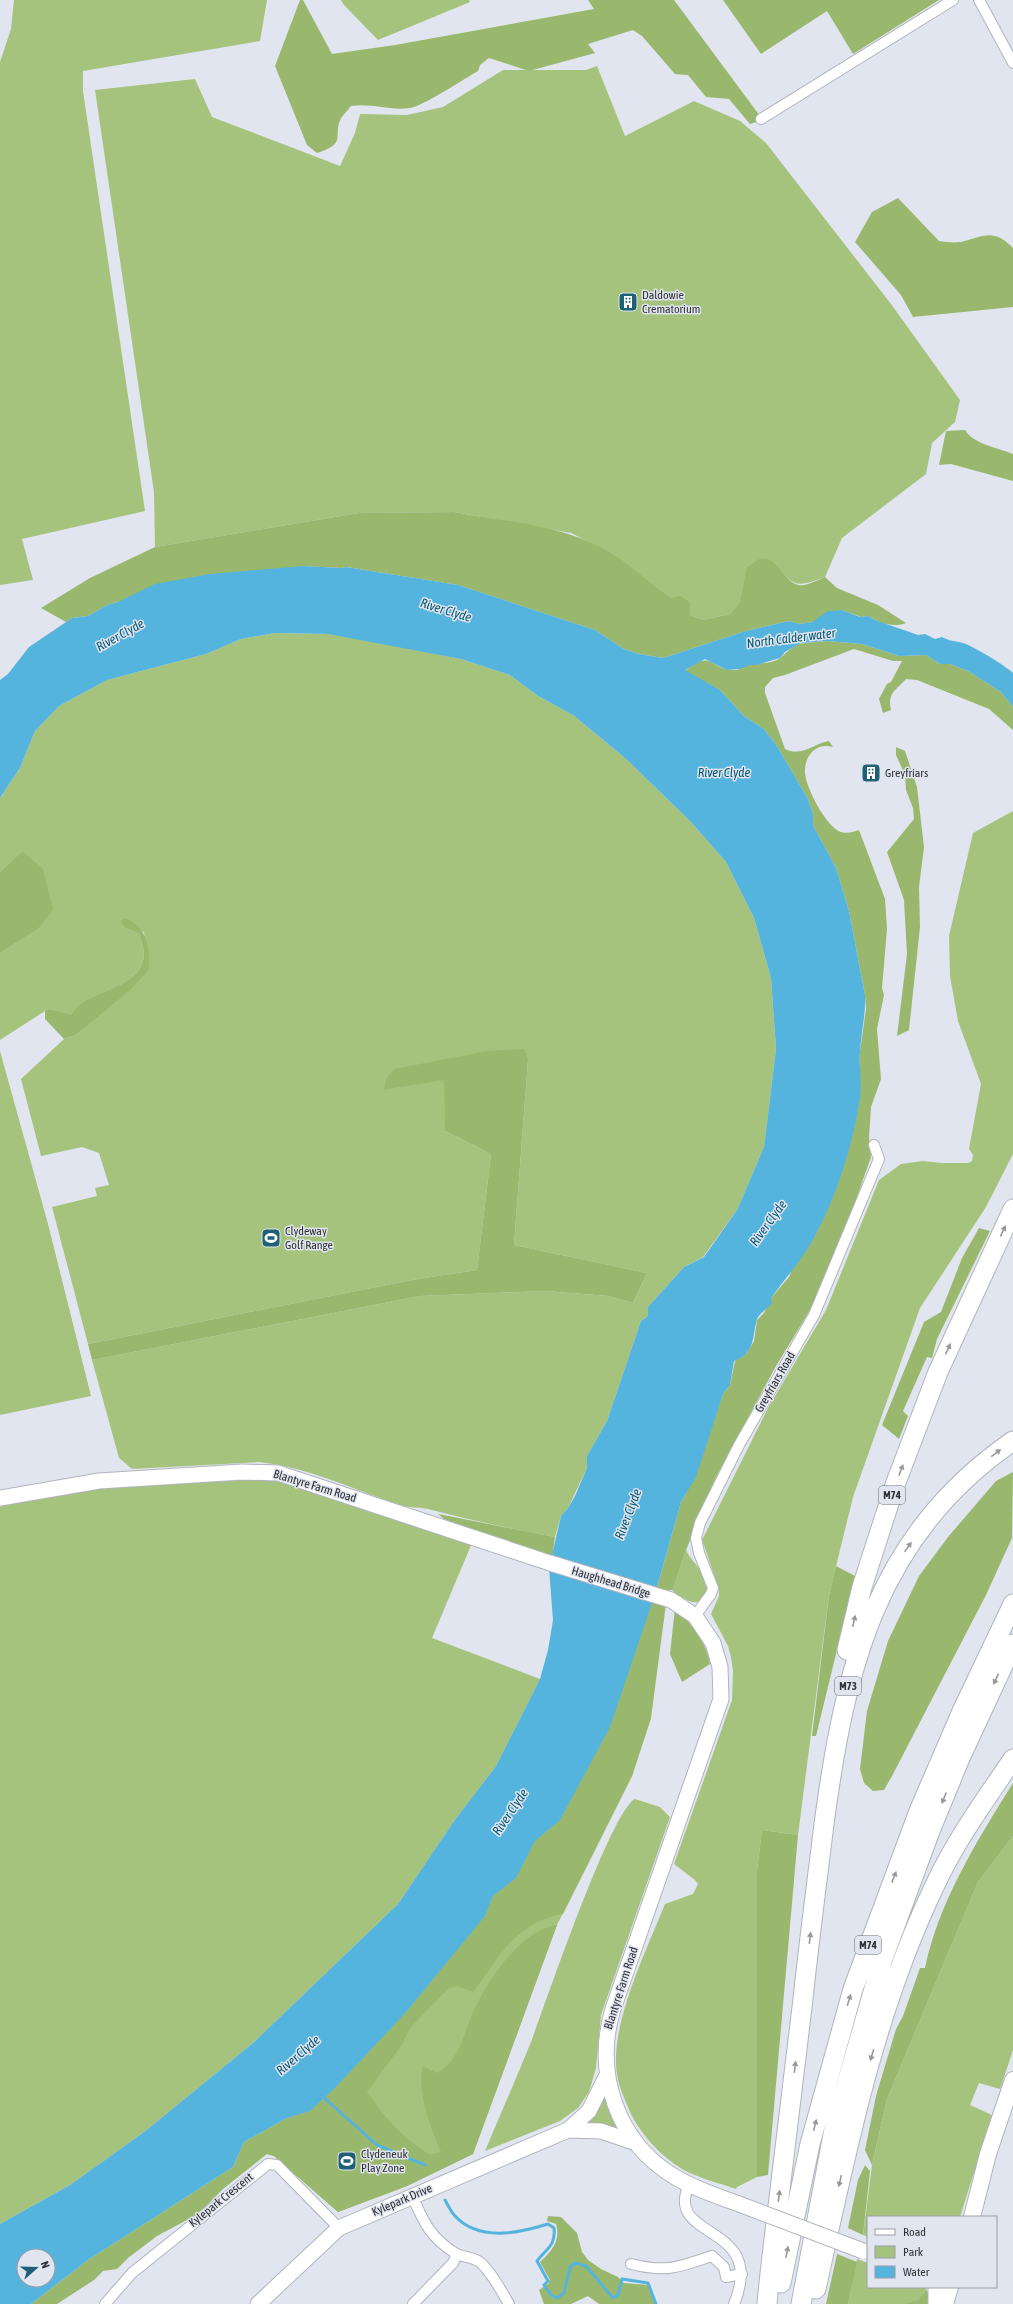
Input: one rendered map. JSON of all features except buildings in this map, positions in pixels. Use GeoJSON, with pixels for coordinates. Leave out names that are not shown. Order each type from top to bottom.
{"type":"FeatureCollection","features":[{"type":"Feature","properties":{"kind":"highway","name":"M74"},"geometry":{"type":"LineString","coordinates":[[828,1798],[830,1749],[839,1684],[862,1587],[895,1485],[938,1372],[1013,1209]]}},
{"type":"Feature","properties":{"kind":"highway","name":"M73"},"geometry":{"type":"LineString","coordinates":[[828,1798],[840,1720],[852,1670],[868,1622],[887,1580],[936,1510],[976,1470],[1013,1441]]}},
{"type":"Feature","properties":{"kind":"highway","name":"M74"},"geometry":{"type":"LineString","coordinates":[[777,2304],[810,2144],[853,1989],[919,1811],[963,1709],[1013,1604]]}},
{"type":"Feature","properties":{"kind":"highway","name":"M74"},"geometry":{"type":"LineString","coordinates":[[801,2304],[835,2124],[850,2077],[882,1961],[930,1830],[960,1758],[1013,1644]]}},
{"type":"Feature","properties":{"kind":"highway","name":"M74"},"geometry":{"type":"LineString","coordinates":[[850,2077],[925,1883],[954,1831],[1013,1746]]}},
{"type":"Feature","properties":{"kind":"highway"},"geometry":{"type":"LineString","coordinates":[[813,2304],[860,2096],[894,1983],[935,1885],[956,1844],[1013,1759]]}},
{"type":"Feature","properties":{"kind":"highway"},"geometry":{"type":"LineString","coordinates":[[991,1791],[1013,1764]]}},
{"type":"Feature","properties":{"kind":"highway"},"geometry":{"type":"LineString","coordinates":[[767,2304],[828,1798]]}},
{"type":"Feature","properties":{"kind":"main road","name":"Blantyre Farm Road"},"geometry":{"type":"LineString","coordinates":[[0,1498],[99,1481],[242,1472],[272,1472],[318,1485],[550,1563]]}},
{"type":"Feature","properties":{"kind":"main road","name":"Haughhead Bridge"},"geometry":{"type":"LineString","coordinates":[[550,1563],[671,1600]]}},
{"type":"Feature","properties":{"kind":"main road","name":"Blantyre Farm Road"},"geometry":{"type":"LineString","coordinates":[[671,1600],[694,1616],[708,1634],[718,1658],[721,1677],[721,1699],[613,2008],[605,2044],[606,2077],[616,2110],[636,2143],[664,2170],[689,2185],[866,2252]]}},
{"type":"Feature","properties":{"kind":"main road","name":"Kylepark Drive"},"geometry":{"type":"LineString","coordinates":[[265,2301],[339,2228],[365,2215],[413,2198],[444,2182],[568,2130],[589,2111],[606,2077]]}},
{"type":"Feature","properties":{"kind":"main road"},"geometry":{"type":"LineString","coordinates":[[972,2216],[983,2179],[988,2154],[1013,2080]]}},
{"type":"Feature","properties":{"kind":"main road"},"geometry":{"type":"LineString","coordinates":[[983,2179],[997,2161],[1013,2112]]}},
{"type":"Feature","properties":{"kind":"main road","name":"Kylepark Drive"},"geometry":{"type":"LineString","coordinates":[[568,2130],[601,2131],[636,2143]]}},
{"type":"Feature","properties":{"kind":"main road"},"geometry":{"type":"LineString","coordinates":[[937,2288],[947,2300]]}},
{"type":"Feature","properties":{"kind":"street"},"geometry":{"type":"LineString","coordinates":[[761,119],[954,0]]}},
{"type":"Feature","properties":{"kind":"street"},"geometry":{"type":"LineString","coordinates":[[979,0],[1013,63]]}},
{"type":"Feature","properties":{"kind":"street","name":"Greyfriars Road"},"geometry":{"type":"LineString","coordinates":[[694,1616],[711,1594],[713,1588],[699,1553],[696,1538],[700,1523],[739,1444],[814,1315],[879,1159],[874,1144]]}},
{"type":"Feature","properties":{"kind":"street","name":"Kylepark Crescent"},"geometry":{"type":"LineString","coordinates":[[105,2304],[137,2269],[268,2164],[277,2165],[339,2228]]}},
{"type":"Feature","properties":{"kind":"street"},"geometry":{"type":"LineString","coordinates":[[689,2185],[684,2196],[684,2207],[689,2217],[730,2246],[739,2261],[742,2274],[740,2290],[734,2304]]}},
{"type":"Feature","properties":{"kind":"street"},"geometry":{"type":"LineString","coordinates":[[413,2198],[429,2232],[457,2254],[470,2257],[480,2262],[509,2304]]}},
{"type":"Feature","properties":{"kind":"street"},"geometry":{"type":"LineString","coordinates":[[413,2304],[453,2263],[457,2254]]}},
{"type":"Feature","properties":{"kind":"street"},"geometry":{"type":"LineString","coordinates":[[631,2264],[654,2269],[674,2268],[712,2256],[724,2267],[726,2277],[742,2274]]}},
{"type":"Feature","properties":{"kind":"green space"},"geometry":{"type":"Polygon","coordinates":[[[14,0],[267,0],[260,41],[83,71],[83,91],[145,511],[22,539],[33,580],[0,585],[0,62],[11,29],[14,0]]]}},
{"type":"Feature","properties":{"kind":"green space"},"geometry":{"type":"Polygon","coordinates":[[[300,0],[303,0],[332,54],[395,45],[594,9],[588,0],[674,0],[760,116],[756,122],[750,124],[729,99],[706,97],[688,75],[675,74],[642,36],[633,30],[588,44],[595,53],[529,71],[489,58],[480,65],[478,71],[433,98],[410,108],[395,109],[367,105],[351,106],[341,118],[336,143],[333,146],[317,153],[307,145],[275,66],[300,0]]]}},
{"type":"Feature","properties":{"kind":"green space"},"geometry":{"type":"Polygon","coordinates":[[[341,0],[469,0],[470,2],[378,40],[341,0]]]}},
{"type":"Feature","properties":{"kind":"green space"},"geometry":{"type":"Polygon","coordinates":[[[723,0],[939,0],[853,54],[827,11],[761,54],[723,0]]]}},
{"type":"Feature","properties":{"kind":"green space"},"geometry":{"type":"Polygon","coordinates":[[[597,66],[625,136],[694,101],[740,121],[766,143],[891,304],[960,400],[955,422],[932,443],[926,474],[842,538],[825,577],[808,583],[796,583],[786,577],[774,563],[730,614],[703,620],[690,615],[672,598],[661,592],[613,554],[571,533],[454,512],[359,513],[155,547],[154,492],[95,90],[195,79],[212,117],[340,166],[355,133],[360,114],[407,115],[443,107],[503,70],[586,70],[597,66]]]}},
{"type":"Feature","properties":{"kind":"green space"},"geometry":{"type":"Polygon","coordinates":[[[898,198],[939,241],[961,242],[988,235],[1000,238],[1013,248],[1013,307],[913,317],[901,295],[855,242],[872,212],[898,198]]]}},
{"type":"Feature","properties":{"kind":"green space"},"geometry":{"type":"Polygon","coordinates":[[[965,430],[974,439],[980,442],[1013,454],[1013,481],[951,464],[939,465],[946,431],[965,430]]]}},
{"type":"Feature","properties":{"kind":"green space"},"geometry":{"type":"Polygon","coordinates":[[[454,512],[536,526],[595,544],[621,559],[672,598],[680,596],[690,602],[690,615],[703,620],[730,614],[740,602],[747,567],[760,559],[767,559],[772,561],[791,582],[797,585],[804,585],[825,577],[837,588],[878,605],[906,623],[897,625],[887,624],[868,616],[861,617],[842,610],[812,622],[800,624],[789,621],[746,631],[663,658],[639,654],[624,649],[595,630],[458,585],[346,567],[303,566],[118,602],[107,605],[88,616],[72,618],[66,622],[41,608],[90,578],[155,547],[359,513],[454,512]]]}},
{"type":"Feature","properties":{"kind":"green space"},"geometry":{"type":"Polygon","coordinates":[[[275,633],[328,634],[368,640],[461,659],[510,675],[538,696],[573,715],[625,758],[691,822],[726,862],[754,918],[771,978],[776,1049],[764,1147],[737,1210],[703,1257],[684,1267],[648,1307],[648,1316],[641,1321],[607,1421],[587,1456],[587,1468],[568,1508],[561,1516],[555,1537],[428,1509],[404,1506],[314,1474],[278,1465],[259,1462],[132,1469],[119,1458],[92,1360],[420,1296],[544,1291],[609,1296],[633,1303],[647,1273],[514,1245],[528,1060],[384,1090],[445,1079],[445,1131],[491,1154],[477,1270],[412,1280],[88,1344],[52,1207],[97,1196],[95,1188],[109,1185],[99,1153],[82,1147],[41,1156],[21,1079],[64,1039],[76,1035],[149,970],[144,932],[124,927],[139,934],[144,950],[140,967],[133,976],[123,983],[87,1000],[79,1006],[73,1015],[70,1016],[48,1009],[0,1040],[0,953],[37,930],[22,851],[0,872],[0,798],[20,768],[35,731],[59,706],[107,680],[206,654],[241,639],[275,633]]]}},
{"type":"Feature","properties":{"kind":"green space"},"geometry":{"type":"Polygon","coordinates":[[[827,641],[862,644],[899,656],[926,655],[940,664],[950,664],[968,671],[1001,692],[1013,707],[1013,730],[989,709],[917,680],[906,679],[891,696],[891,710],[883,713],[879,699],[887,684],[891,682],[902,661],[893,661],[854,649],[785,675],[773,678],[765,687],[765,693],[785,749],[797,752],[829,741],[833,747],[821,747],[812,752],[805,767],[806,780],[823,815],[835,829],[846,833],[859,830],[885,899],[887,929],[882,988],[884,995],[877,1029],[881,1079],[871,1107],[869,1137],[871,1157],[835,1259],[807,1315],[776,1366],[716,1477],[686,1550],[673,1590],[656,1591],[681,1502],[687,1492],[723,1394],[730,1385],[735,1361],[747,1353],[754,1341],[757,1320],[764,1313],[771,1298],[789,1277],[792,1269],[816,1234],[835,1190],[847,1153],[860,1097],[860,1051],[866,1009],[865,995],[849,911],[836,868],[813,825],[813,814],[808,799],[777,746],[764,729],[744,716],[720,690],[685,671],[694,664],[702,661],[712,662],[728,670],[737,670],[749,665],[777,660],[800,644],[827,641]]]}},
{"type":"Feature","properties":{"kind":"green space"},"geometry":{"type":"Polygon","coordinates":[[[896,747],[905,751],[917,787],[924,847],[919,887],[920,927],[909,1030],[897,1036],[907,954],[904,900],[887,852],[914,819],[913,808],[906,790],[905,775],[896,755],[896,747]]]}},
{"type":"Feature","properties":{"kind":"green space"},"geometry":{"type":"Polygon","coordinates":[[[1013,811],[1013,1154],[986,1207],[920,1308],[853,1497],[829,1595],[798,1835],[762,1830],[757,1871],[757,2177],[737,2187],[736,2189],[702,2178],[682,2169],[660,2152],[646,2138],[635,2122],[621,2090],[617,2074],[616,2055],[624,2011],[631,1988],[665,1904],[693,1894],[698,1884],[674,1864],[732,1700],[733,1671],[731,1657],[728,1646],[711,1614],[719,1596],[719,1589],[702,1540],[768,1408],[826,1310],[879,1180],[901,1164],[923,1161],[968,1163],[972,1161],[973,1155],[969,1149],[981,1084],[958,1021],[950,976],[949,936],[973,833],[1013,811]]]}},
{"type":"Feature","properties":{"kind":"green space"},"geometry":{"type":"Polygon","coordinates":[[[22,851],[43,869],[53,910],[37,930],[0,953],[0,872],[22,851]]]}},
{"type":"Feature","properties":{"kind":"green space"},"geometry":{"type":"Polygon","coordinates":[[[125,918],[139,927],[146,939],[149,953],[149,970],[129,991],[76,1035],[64,1039],[45,1019],[45,1011],[48,1009],[72,1015],[78,1006],[87,1000],[123,983],[133,976],[140,967],[144,950],[139,934],[124,927],[121,921],[125,918]]]}},
{"type":"Feature","properties":{"kind":"green space"},"geometry":{"type":"Polygon","coordinates":[[[524,1049],[528,1060],[514,1245],[647,1273],[633,1303],[609,1296],[544,1291],[420,1296],[92,1360],[88,1344],[412,1280],[477,1270],[491,1154],[445,1131],[444,1080],[384,1090],[386,1079],[394,1069],[488,1051],[524,1049]]]}},
{"type":"Feature","properties":{"kind":"green space"},"geometry":{"type":"Polygon","coordinates":[[[0,1051],[48,1224],[91,1396],[0,1415],[0,1051]]]}},
{"type":"Feature","properties":{"kind":"green space"},"geometry":{"type":"Polygon","coordinates":[[[979,1228],[990,1231],[937,1339],[932,1358],[927,1357],[903,1411],[908,1416],[899,1439],[882,1425],[924,1322],[941,1312],[962,1258],[979,1228]]]}},
{"type":"Feature","properties":{"kind":"green space"},"geometry":{"type":"Polygon","coordinates":[[[1013,1472],[1012,1538],[986,1595],[892,1776],[884,1790],[873,1791],[864,1783],[860,1769],[867,1711],[888,1641],[919,1576],[948,1537],[996,1481],[1013,1472]]]}},
{"type":"Feature","properties":{"kind":"green space"},"geometry":{"type":"Polygon","coordinates":[[[271,1478],[472,1543],[432,1638],[540,1679],[496,1766],[454,1821],[398,1904],[253,2043],[144,2132],[70,2185],[0,2224],[0,1503],[100,1488],[271,1478]]]}},
{"type":"Feature","properties":{"kind":"green space"},"geometry":{"type":"Polygon","coordinates":[[[438,1514],[555,1537],[552,1559],[444,1519],[438,1514]]]}},
{"type":"Feature","properties":{"kind":"green space"},"geometry":{"type":"Polygon","coordinates":[[[686,1550],[702,1572],[707,1584],[707,1590],[704,1597],[697,1602],[685,1599],[674,1593],[673,1590],[686,1550]]]}},
{"type":"Feature","properties":{"kind":"green space"},"geometry":{"type":"Polygon","coordinates":[[[836,1566],[855,1576],[816,1736],[812,1736],[829,1595],[836,1566]]]}},
{"type":"Feature","properties":{"kind":"green space"},"geometry":{"type":"Polygon","coordinates":[[[653,1599],[651,1718],[632,1776],[557,1925],[473,2154],[407,2186],[338,2212],[274,2156],[267,2154],[653,1599]]]}},
{"type":"Feature","properties":{"kind":"green space"},"geometry":{"type":"Polygon","coordinates":[[[653,1599],[666,1604],[651,1718],[632,1776],[563,1914],[546,1918],[520,1933],[501,1954],[473,1992],[457,1986],[450,1988],[443,1994],[411,2027],[401,2046],[367,2092],[388,2119],[411,2141],[430,2155],[441,2152],[429,2121],[423,2098],[421,2076],[423,2066],[437,2073],[445,2068],[456,2054],[473,2012],[496,1972],[518,1946],[531,1936],[544,1929],[557,1925],[473,2154],[407,2186],[338,2212],[274,2156],[267,2154],[223,2189],[198,2214],[157,2236],[128,2258],[117,2269],[103,2271],[94,2280],[57,2304],[31,2304],[52,2288],[56,2288],[56,2285],[88,2260],[233,2167],[244,2142],[287,2118],[310,2111],[335,2088],[407,2011],[485,1916],[493,1896],[516,1878],[535,1841],[560,1820],[653,1599]]]}},
{"type":"Feature","properties":{"kind":"green space"},"geometry":{"type":"Polygon","coordinates":[[[675,1608],[702,1640],[710,1664],[682,1682],[670,1654],[675,1608]]]}},
{"type":"Feature","properties":{"kind":"green space"},"geometry":{"type":"Polygon","coordinates":[[[1013,1783],[1013,1836],[978,1882],[887,2099],[872,2165],[865,2150],[876,2096],[896,2029],[903,2016],[920,1968],[925,1968],[931,1943],[950,1895],[973,1849],[1013,1783]]]}},
{"type":"Feature","properties":{"kind":"green space"},"geometry":{"type":"Polygon","coordinates":[[[635,1799],[660,1807],[670,1817],[601,2015],[596,2068],[589,2092],[578,2108],[560,2121],[485,2151],[531,2042],[563,1952],[595,1872],[610,1837],[624,1812],[635,1799]]]}},
{"type":"Feature","properties":{"kind":"green space"},"geometry":{"type":"Polygon","coordinates":[[[762,1830],[798,1835],[768,2175],[757,2177],[757,1871],[762,1830]]]}},
{"type":"Feature","properties":{"kind":"green space"},"geometry":{"type":"Polygon","coordinates":[[[1013,1836],[1013,2050],[1000,2089],[979,2083],[970,2105],[992,2115],[960,2216],[867,2216],[867,2237],[863,2235],[872,2165],[887,2099],[978,1882],[1013,1836]]]}},
{"type":"Feature","properties":{"kind":"green space"},"geometry":{"type":"Polygon","coordinates":[[[606,2097],[619,2129],[586,2124],[606,2097]]]}},
{"type":"Feature","properties":{"kind":"green space"},"geometry":{"type":"Polygon","coordinates":[[[865,2165],[870,2171],[863,2235],[848,2228],[858,2180],[865,2165]]]}},
{"type":"Feature","properties":{"kind":"green space"},"geometry":{"type":"Polygon","coordinates":[[[548,2216],[561,2217],[577,2233],[582,2252],[588,2260],[601,2269],[618,2277],[624,2283],[648,2285],[655,2304],[599,2304],[588,2296],[571,2304],[544,2304],[539,2290],[548,2284],[550,2280],[540,2262],[552,2249],[557,2235],[556,2224],[547,2221],[548,2216]]]}},
{"type":"Feature","properties":{"kind":"green space"},"geometry":{"type":"Polygon","coordinates":[[[837,2254],[857,2262],[848,2304],[826,2304],[837,2254]]]}},
{"type":"Feature","properties":{"kind":"green space"},"geometry":{"type":"Polygon","coordinates":[[[857,2259],[867,2263],[867,2288],[926,2288],[929,2295],[929,2304],[848,2304],[857,2259]]]}},
{"type":"Feature","properties":{"kind":"green space"},"geometry":{"type":"Polygon","coordinates":[[[927,2290],[929,2304],[905,2304],[918,2300],[927,2290]]]}},
{"type":"Feature","properties":{"kind":"water","name":"River Clyde"},"geometry":{"type":"Polygon","coordinates":[[[303,566],[346,567],[458,585],[595,630],[624,649],[639,654],[663,658],[746,631],[789,621],[800,624],[812,622],[828,611],[842,610],[860,617],[868,616],[875,620],[918,635],[925,634],[935,639],[942,637],[963,643],[981,652],[1013,673],[1013,707],[1001,692],[968,671],[950,664],[940,664],[926,655],[899,656],[862,644],[827,641],[801,643],[785,652],[780,658],[756,665],[750,665],[740,669],[727,670],[705,659],[685,670],[720,690],[744,716],[764,729],[777,746],[808,799],[813,814],[813,825],[836,868],[849,911],[865,995],[865,1009],[860,1052],[861,1092],[849,1150],[831,1202],[806,1251],[771,1298],[772,1303],[758,1317],[750,1349],[741,1358],[734,1361],[730,1385],[723,1394],[696,1477],[681,1502],[656,1591],[610,1727],[560,1820],[535,1841],[516,1878],[493,1896],[485,1916],[407,2011],[335,2088],[310,2111],[287,2118],[244,2142],[233,2167],[88,2260],[56,2285],[56,2248],[16,2248],[16,2288],[52,2288],[31,2304],[0,2304],[0,2224],[70,2185],[144,2132],[253,2043],[398,1904],[454,1821],[496,1766],[540,1679],[548,1650],[553,1620],[549,1568],[561,1516],[575,1496],[587,1468],[587,1456],[607,1421],[641,1321],[648,1316],[648,1307],[684,1267],[704,1257],[737,1210],[764,1147],[776,1049],[771,978],[754,918],[726,862],[691,822],[625,758],[573,715],[538,696],[510,675],[461,659],[328,634],[275,633],[241,639],[206,654],[107,680],[59,706],[35,731],[20,768],[0,798],[0,680],[8,674],[29,647],[72,618],[88,616],[107,605],[118,602],[155,584],[210,574],[303,566]]]}},
{"type":"Feature","properties":{"kind":"waterway"},"geometry":{"type":"LineString","coordinates":[[322,2096],[377,2145],[425,2165]]}},
{"type":"Feature","properties":{"kind":"waterway"},"geometry":{"type":"LineString","coordinates":[[445,2200],[455,2216],[465,2224],[487,2232],[512,2232],[548,2224],[554,2228],[553,2239],[550,2247],[537,2261],[548,2281],[544,2285],[551,2295],[557,2298],[564,2293],[570,2267],[575,2263],[586,2266],[613,2298],[618,2295],[622,2279],[648,2283],[656,2304]]}},
{"type":"Feature","properties":{"kind":"place","name":"Daldowie Crematorium"},"geometry":{"type":"Point","coordinates":[628,302]}},
{"type":"Feature","properties":{"kind":"place","name":"Greyfriars"},"geometry":{"type":"Point","coordinates":[871,773]}},
{"type":"Feature","properties":{"kind":"place","name":"Clydeway Golf Range"},"geometry":{"type":"Point","coordinates":[271,1238]}},
{"type":"Feature","properties":{"kind":"place","name":"Clydeneuk Play Zone"},"geometry":{"type":"Point","coordinates":[347,2161]}},
{"type":"Feature","properties":{"kind":"water label","name":"North Calder water"},"geometry":{"type":"Point","coordinates":[791,638]}}]}
